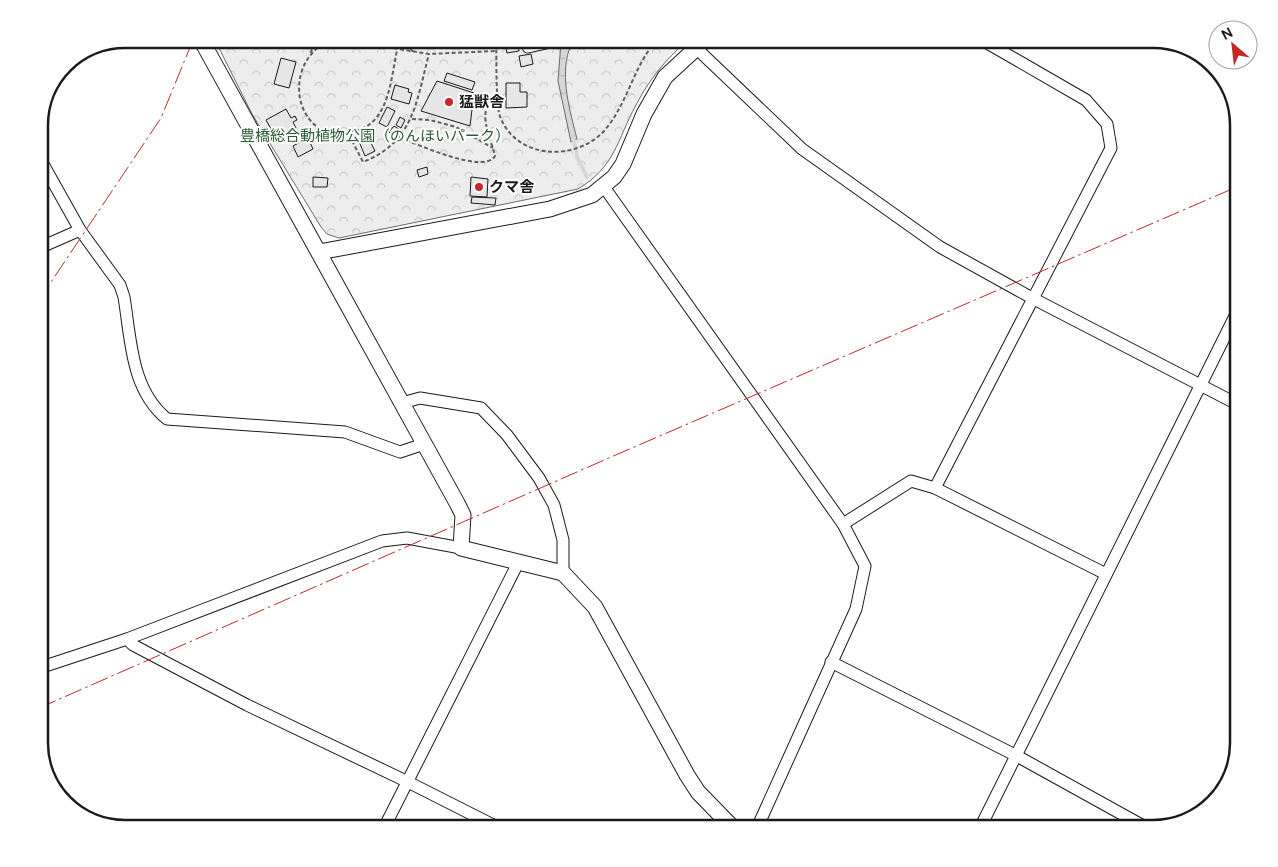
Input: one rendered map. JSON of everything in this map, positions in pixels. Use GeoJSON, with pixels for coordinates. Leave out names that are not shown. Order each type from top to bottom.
{"type":"FeatureCollection","features":[{"type":"Feature","properties":{"kind":"street"},"geometry":{"type":"LineString","coordinates":[[206,48],[463,515],[461,548]]}},
{"type":"Feature","properties":{"kind":"street"},"geometry":{"type":"LineString","coordinates":[[319,252],[569,204],[592,195],[604,187],[623,164],[656,91],[677,64],[695,48]]}},
{"type":"Feature","properties":{"kind":"street"},"geometry":{"type":"LineString","coordinates":[[704,48],[802,150],[940,246],[1032,298],[1230,400]]}},
{"type":"Feature","properties":{"kind":"street"},"geometry":{"type":"LineString","coordinates":[[935,488],[1111,148],[1107,124],[1086,100],[996,48]]}},
{"type":"Feature","properties":{"kind":"street"},"geometry":{"type":"LineString","coordinates":[[48,173],[80,230],[120,285],[124,297],[138,376],[143,392],[154,408],[167,419],[345,432],[400,452],[424,444]]}},
{"type":"Feature","properties":{"kind":"street"},"geometry":{"type":"LineString","coordinates":[[604,187],[843,524],[865,566],[856,609],[760,820]]}},
{"type":"Feature","properties":{"kind":"street"},"geometry":{"type":"LineString","coordinates":[[48,244],[80,230]]}},
{"type":"Feature","properties":{"kind":"street"},"geometry":{"type":"LineString","coordinates":[[984,820],[1230,326]]}},
{"type":"Feature","properties":{"kind":"street"},"geometry":{"type":"LineString","coordinates":[[402,403],[420,398],[481,408],[507,435],[539,478],[554,505],[563,540],[563,573]]}},
{"type":"Feature","properties":{"kind":"street"},"geometry":{"type":"LineString","coordinates":[[843,524],[911,481],[935,488],[1106,574]]}},
{"type":"Feature","properties":{"kind":"street"},"geometry":{"type":"LineString","coordinates":[[48,663],[127,639],[382,541],[407,538],[519,561],[563,573],[596,607],[698,792],[725,820]]}},
{"type":"Feature","properties":{"kind":"street"},"geometry":{"type":"LineString","coordinates":[[388,820],[519,561]]}},
{"type":"Feature","properties":{"kind":"street"},"geometry":{"type":"LineString","coordinates":[[127,639],[133,645],[247,705],[484,820]]}},
{"type":"Feature","properties":{"kind":"street"},"geometry":{"type":"LineString","coordinates":[[831,662],[1017,756],[1133,820]]}},
{"type":"Feature","properties":{"kind":"path"},"geometry":{"type":"LineString","coordinates":[[312,48],[299,81],[299,96],[304,111],[319,128],[333,133],[348,134],[364,128],[382,110],[397,50]]}},
{"type":"Feature","properties":{"kind":"path"},"geometry":{"type":"LineString","coordinates":[[310,55],[318,48]]}},
{"type":"Feature","properties":{"kind":"path"},"geometry":{"type":"LineString","coordinates":[[387,48],[429,54],[496,51],[500,117],[519,140],[547,152],[573,150],[592,142],[607,128],[651,48]]}},
{"type":"Feature","properties":{"kind":"path"},"geometry":{"type":"LineString","coordinates":[[410,48],[413,52]]}},
{"type":"Feature","properties":{"kind":"path"},"geometry":{"type":"LineString","coordinates":[[348,134],[363,162],[379,155],[400,138],[412,120],[429,54]]}},
{"type":"Feature","properties":{"kind":"path"},"geometry":{"type":"LineString","coordinates":[[400,138],[465,161],[484,164],[493,160],[495,156],[487,132],[486,110],[492,98],[499,93]]}},
{"type":"Feature","properties":{"kind":"path"},"geometry":{"type":"LineString","coordinates":[[412,120],[430,120],[456,127],[494,149]]}},
{"type":"Feature","properties":{"kind":"green space","name":"豊橋総合動植物公園（のんほいパーク）"},"geometry":{"type":"Polygon","coordinates":[[[219,48],[680,48],[664,63],[646,87],[608,162],[590,181],[578,189],[339,238],[327,234],[321,227],[252,114],[219,48]]]}},
{"type":"Feature","properties":{"kind":"water"},"geometry":{"type":"Polygon","coordinates":[[[561,48],[572,48],[569,50],[565,72],[567,94],[577,139],[571,142],[558,81],[561,48]]]}},
{"type":"Feature","properties":{"kind":"building"},"geometry":{"type":"Polygon","coordinates":[[[506,48],[519,48],[519,51],[507,53],[506,48]]]}},
{"type":"Feature","properties":{"kind":"building"},"geometry":{"type":"Polygon","coordinates":[[[531,54],[533,64],[521,67],[519,56],[531,54]]]}},
{"type":"Feature","properties":{"kind":"building"},"geometry":{"type":"Polygon","coordinates":[[[281,58],[296,62],[289,88],[274,84],[281,58]]]}},
{"type":"Feature","properties":{"kind":"building"},"geometry":{"type":"Polygon","coordinates":[[[447,73],[475,82],[472,90],[444,81],[447,73]]]}},
{"type":"Feature","properties":{"kind":"building","name":"猛獣舎"},"geometry":{"type":"Polygon","coordinates":[[[437,81],[474,93],[470,126],[421,111],[437,81]]]}},
{"type":"Feature","properties":{"kind":"building"},"geometry":{"type":"Polygon","coordinates":[[[506,83],[520,83],[520,92],[527,92],[527,107],[506,108],[506,83]]]}},
{"type":"Feature","properties":{"kind":"building"},"geometry":{"type":"Polygon","coordinates":[[[395,85],[409,89],[408,92],[412,93],[409,104],[391,99],[395,85]]]}},
{"type":"Feature","properties":{"kind":"building"},"geometry":{"type":"Polygon","coordinates":[[[387,107],[395,111],[387,127],[379,123],[387,107]]]}},
{"type":"Feature","properties":{"kind":"building"},"geometry":{"type":"Polygon","coordinates":[[[286,109],[291,118],[295,116],[297,120],[293,122],[296,128],[276,138],[266,120],[286,109]]]}},
{"type":"Feature","properties":{"kind":"building"},"geometry":{"type":"Polygon","coordinates":[[[400,117],[405,120],[401,128],[396,125],[400,117]]]}},
{"type":"Feature","properties":{"kind":"building"},"geometry":{"type":"Polygon","coordinates":[[[394,126],[400,130],[395,137],[389,132],[394,126]]]}},
{"type":"Feature","properties":{"kind":"building"},"geometry":{"type":"Polygon","coordinates":[[[367,135],[375,151],[365,156],[358,139],[367,135]]]}},
{"type":"Feature","properties":{"kind":"building"},"geometry":{"type":"Polygon","coordinates":[[[308,138],[313,149],[298,157],[293,146],[308,138]]]}},
{"type":"Feature","properties":{"kind":"building"},"geometry":{"type":"Polygon","coordinates":[[[427,167],[428,174],[419,177],[417,170],[427,167]]]}},
{"type":"Feature","properties":{"kind":"building"},"geometry":{"type":"Polygon","coordinates":[[[313,177],[328,178],[327,187],[313,187],[313,177]]]}},
{"type":"Feature","properties":{"kind":"building","name":"クマ舎"},"geometry":{"type":"Polygon","coordinates":[[[471,177],[488,179],[487,197],[470,196],[471,177]]]}},
{"type":"Feature","properties":{"kind":"building"},"geometry":{"type":"Polygon","coordinates":[[[472,197],[496,198],[495,205],[471,203],[472,197]]]}},
{"type":"Feature","properties":{"kind":"waterway"},"geometry":{"type":"LineString","coordinates":[[573,136],[577,157],[587,177]]}},
{"type":"Feature","properties":{"kind":"power"},"geometry":{"type":"LineString","coordinates":[[48,287],[161,118],[190,48]]}},
{"type":"Feature","properties":{"kind":"power"},"geometry":{"type":"LineString","coordinates":[[48,704],[618,454],[1230,190]]}},
{"type":"Feature","properties":{"kind":"place","name":"猛獣舎"},"geometry":{"type":"Point","coordinates":[449,102]}},
{"type":"Feature","properties":{"kind":"place","name":"クマ舎"},"geometry":{"type":"Point","coordinates":[479,187]}}]}
